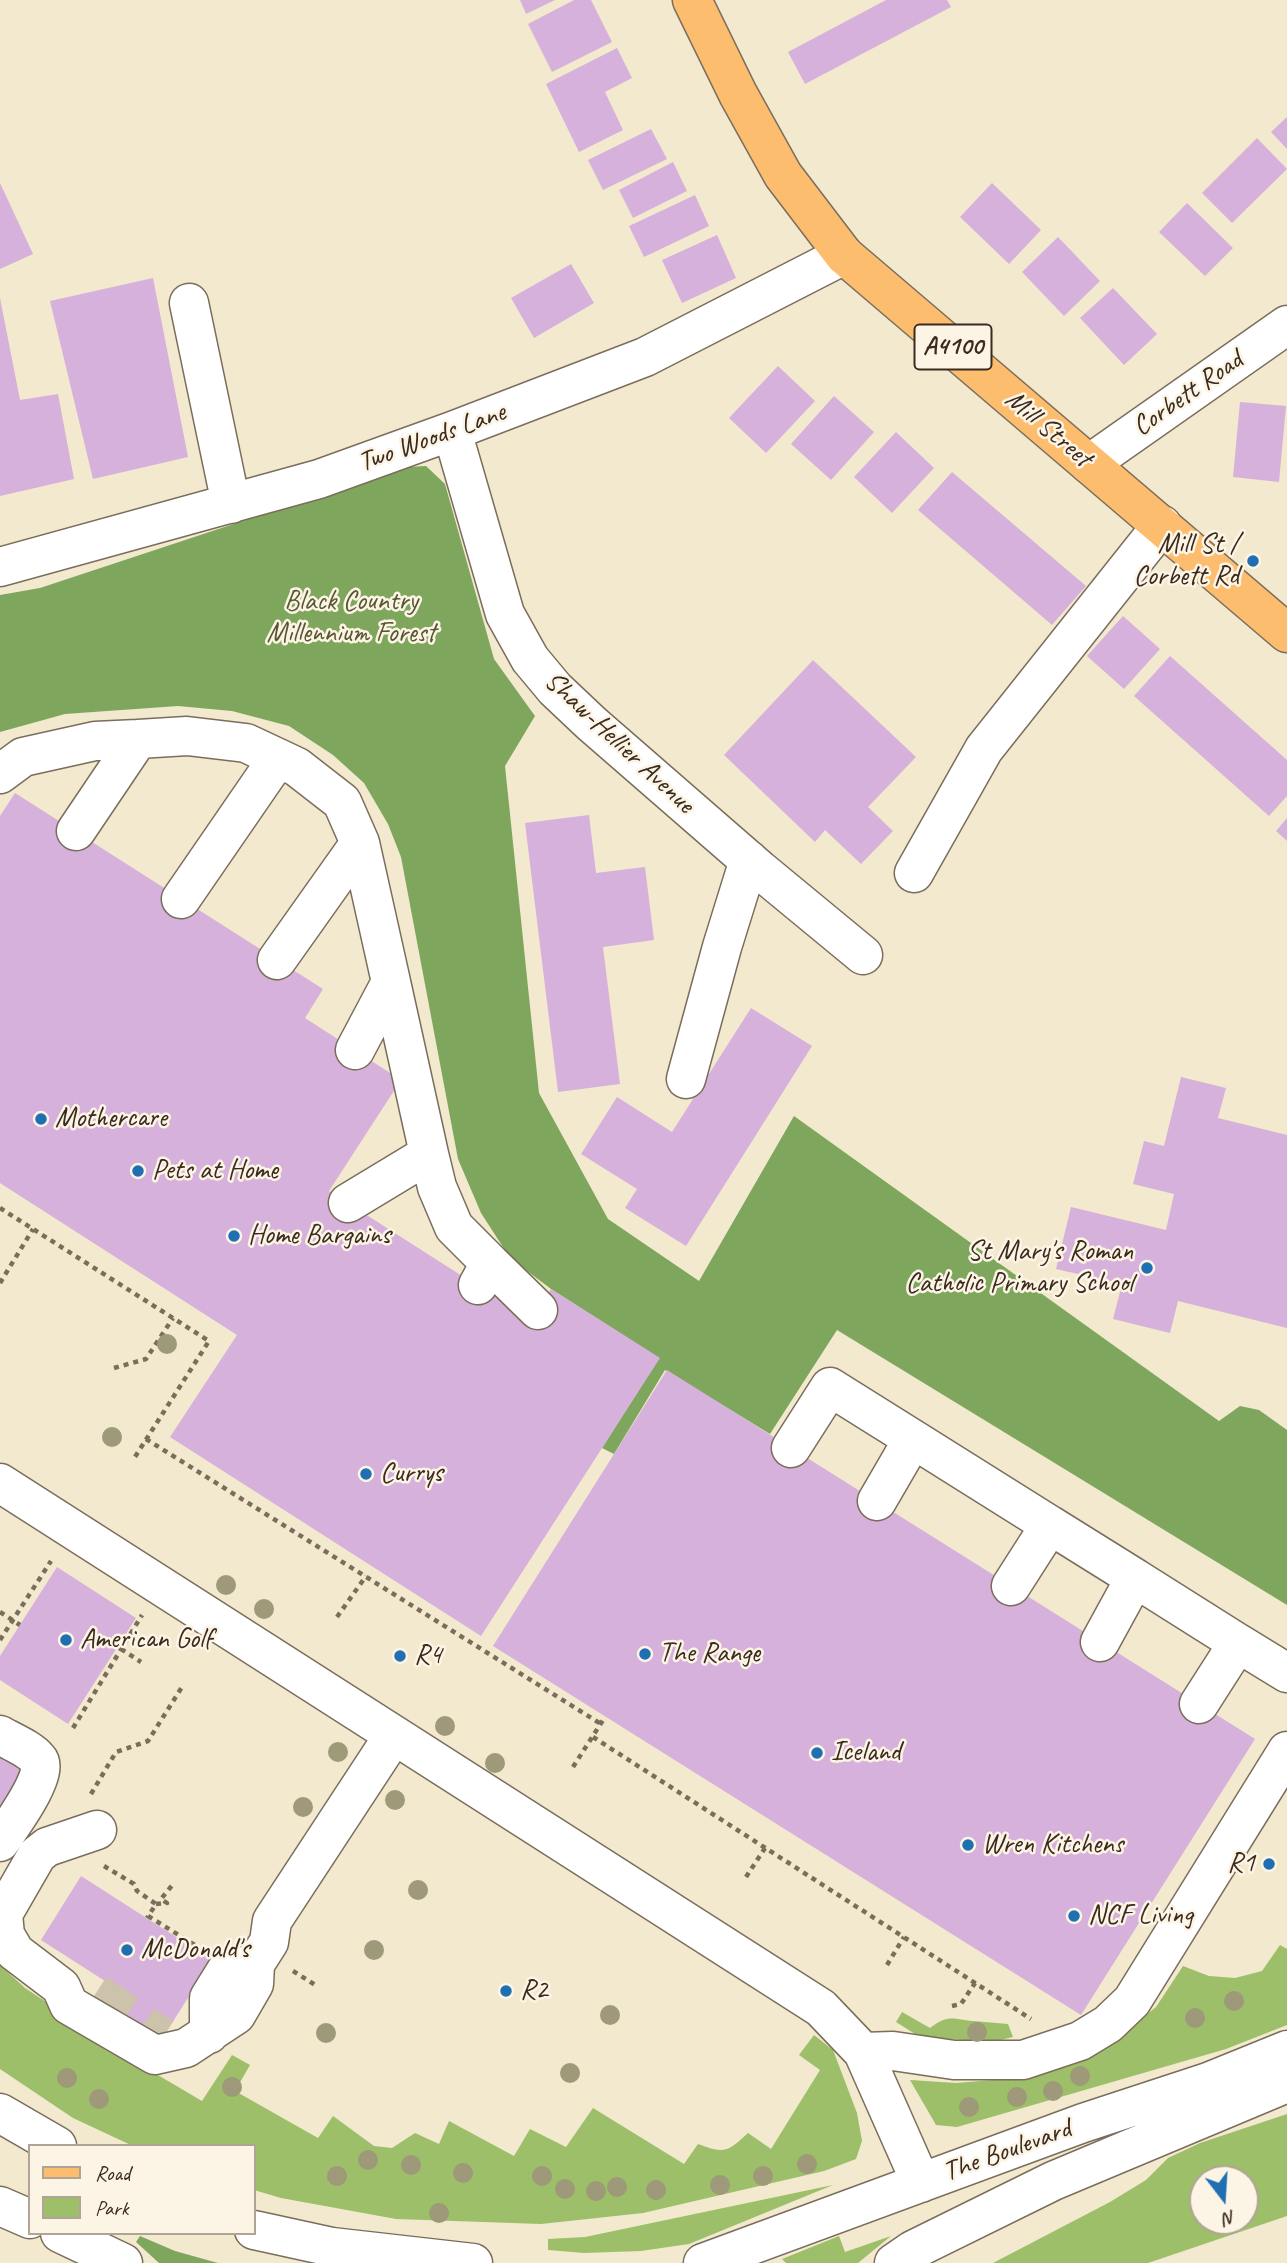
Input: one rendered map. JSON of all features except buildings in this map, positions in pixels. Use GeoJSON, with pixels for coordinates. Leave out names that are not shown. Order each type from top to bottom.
{"type":"FeatureCollection","features":[{"type":"Feature","properties":{"kind":"main road","name":"Mill Street"},"geometry":{"type":"LineString","coordinates":[[692,0],[738,94],[783,174],[844,255],[1287,633]]}},
{"type":"Feature","properties":{"kind":"street","name":"Two Woods Lane"},"geometry":{"type":"LineString","coordinates":[[0,567],[319,480],[452,431],[645,357],[844,255]]}},
{"type":"Feature","properties":{"kind":"street"},"geometry":{"type":"LineString","coordinates":[[189,303],[231,504]]}},
{"type":"Feature","properties":{"kind":"street","name":"Corbett Road"},"geometry":{"type":"LineString","coordinates":[[1089,464],[1287,325]]}},
{"type":"Feature","properties":{"kind":"street","name":"Shaw-Hellier Avenue"},"geometry":{"type":"LineString","coordinates":[[452,431],[505,614],[530,659],[555,689],[591,723],[863,955]]}},
{"type":"Feature","properties":{"kind":"street"},"geometry":{"type":"LineString","coordinates":[[914,873],[984,749],[1162,525]]}},
{"type":"Feature","properties":{"kind":"street"},"geometry":{"type":"LineString","coordinates":[[0,774],[23,757],[94,741],[187,736],[246,743],[297,767],[342,803],[360,843],[437,1186],[454,1227],[484,1275],[538,1310]]}},
{"type":"Feature","properties":{"kind":"street"},"geometry":{"type":"LineString","coordinates":[[76,831],[138,739]]}},
{"type":"Feature","properties":{"kind":"street"},"geometry":{"type":"LineString","coordinates":[[181,899],[278,758]]}},
{"type":"Feature","properties":{"kind":"street"},"geometry":{"type":"LineString","coordinates":[[277,960],[360,843]]}},
{"type":"Feature","properties":{"kind":"street"},"geometry":{"type":"LineString","coordinates":[[686,1079],[749,860]]}},
{"type":"Feature","properties":{"kind":"street"},"geometry":{"type":"LineString","coordinates":[[355,1050],[391,982]]}},
{"type":"Feature","properties":{"kind":"street"},"geometry":{"type":"LineString","coordinates":[[348,1203],[429,1154]]}},
{"type":"Feature","properties":{"kind":"street"},"geometry":{"type":"LineString","coordinates":[[791,1448],[830,1387],[1287,1673]]}},
{"type":"Feature","properties":{"kind":"street"},"geometry":{"type":"LineString","coordinates":[[877,1502],[913,1439]]}},
{"type":"Feature","properties":{"kind":"street"},"geometry":{"type":"LineString","coordinates":[[0,1483],[821,2008],[863,2052],[921,2183]]}},
{"type":"Feature","properties":{"kind":"street"},"geometry":{"type":"LineString","coordinates":[[1011,1586],[1050,1525]]}},
{"type":"Feature","properties":{"kind":"street"},"geometry":{"type":"LineString","coordinates":[[1100,1642],[1135,1578]]}},
{"type":"Feature","properties":{"kind":"street"},"geometry":{"type":"LineString","coordinates":[[1199,1704],[1238,1643]]}},
{"type":"Feature","properties":{"kind":"street"},"geometry":{"type":"LineString","coordinates":[[0,1735],[38,1758],[42,1765],[42,1772],[25,1804],[0,1842]]}},
{"type":"Feature","properties":{"kind":"street"},"geometry":{"type":"LineString","coordinates":[[93,1830],[47,1847],[37,1855],[3,1914],[5,1935],[15,1952],[79,1990],[69,2005],[155,2055],[236,2015],[254,1984],[271,1966],[269,1942],[272,1921],[394,1735]]}},
{"type":"Feature","properties":{"kind":"street"},"geometry":{"type":"LineString","coordinates":[[863,2052],[893,2051],[954,2060],[1023,2060],[1080,2041],[1108,2024],[1132,2001],[1287,1751]]}},
{"type":"Feature","properties":{"kind":"street","name":"The Boulevard"},"geometry":{"type":"LineString","coordinates":[[732,2260],[921,2183],[1083,2123],[1208,2082],[1287,2050]]}},
{"type":"Feature","properties":{"kind":"street","name":"The Boulevard"},"geometry":{"type":"LineString","coordinates":[[894,2263],[913,2250],[1053,2181],[1287,2084]]}},
{"type":"Feature","properties":{"kind":"street"},"geometry":{"type":"LineString","coordinates":[[0,2113],[54,2144]]}},
{"type":"Feature","properties":{"kind":"street","name":"The Boulevard"},"geometry":{"type":"LineString","coordinates":[[935,2263],[1009,2203]]}},
{"type":"Feature","properties":{"kind":"street"},"geometry":{"type":"LineString","coordinates":[[0,2206],[28,2218]]}},
{"type":"Feature","properties":{"kind":"street"},"geometry":{"type":"LineString","coordinates":[[256,2230],[332,2247],[418,2260],[473,2263]]}},
{"type":"Feature","properties":{"kind":"street"},"geometry":{"type":"LineString","coordinates":[[64,2235],[123,2263]]}},
{"type":"Feature","properties":{"kind":"path"},"geometry":{"type":"LineString","coordinates":[[0,1208],[209,1342],[134,1460]]}},
{"type":"Feature","properties":{"kind":"path"},"geometry":{"type":"LineString","coordinates":[[0,1283],[33,1229]]}},
{"type":"Feature","properties":{"kind":"path"},"geometry":{"type":"LineString","coordinates":[[114,1368],[146,1359],[173,1318]]}},
{"type":"Feature","properties":{"kind":"path"},"geometry":{"type":"LineString","coordinates":[[146,1439],[601,1724]]}},
{"type":"Feature","properties":{"kind":"path"},"geometry":{"type":"LineString","coordinates":[[0,1640],[58,1551]]}},
{"type":"Feature","properties":{"kind":"path"},"geometry":{"type":"LineString","coordinates":[[337,1616],[366,1576]]}},
{"type":"Feature","properties":{"kind":"path"},"geometry":{"type":"LineString","coordinates":[[73,1728],[146,1607]]}},
{"type":"Feature","properties":{"kind":"path"},"geometry":{"type":"LineString","coordinates":[[0,1612],[20,1625]]}},
{"type":"Feature","properties":{"kind":"path"},"geometry":{"type":"LineString","coordinates":[[121,1649],[141,1662]]}},
{"type":"Feature","properties":{"kind":"path"},"geometry":{"type":"LineString","coordinates":[[174,1883],[161,1899],[167,1903],[156,1904],[136,1891],[134,1884],[93,1830],[116,1752],[148,1741],[182,1687]]}},
{"type":"Feature","properties":{"kind":"path"},"geometry":{"type":"LineString","coordinates":[[573,1768],[605,1717]]}},
{"type":"Feature","properties":{"kind":"path"},"geometry":{"type":"LineString","coordinates":[[593,1737],[1069,2044]]}},
{"type":"Feature","properties":{"kind":"path"},"geometry":{"type":"LineString","coordinates":[[746,1877],[765,1848]]}},
{"type":"Feature","properties":{"kind":"path"},"geometry":{"type":"LineString","coordinates":[[147,1918],[156,1904]]}},
{"type":"Feature","properties":{"kind":"path"},"geometry":{"type":"LineString","coordinates":[[887,1965],[904,1937]]}},
{"type":"Feature","properties":{"kind":"path"},"geometry":{"type":"LineString","coordinates":[[271,1966],[317,1986]]}},
{"type":"Feature","properties":{"kind":"path"},"geometry":{"type":"LineString","coordinates":[[952,2006],[961,2004],[975,1983]]}},
{"type":"Feature","properties":{"kind":"green space","name":"Black Country Millennium Forest"},"geometry":{"type":"Polygon","coordinates":[[[426,466],[445,484],[494,659],[535,716],[505,766],[539,1093],[608,1219],[699,1281],[794,1116],[1219,1421],[1240,1406],[1259,1410],[1287,1430],[1287,1605],[837,1330],[770,1434],[665,1370],[614,1454],[602,1448],[659,1358],[551,1289],[510,1258],[481,1213],[458,1159],[401,857],[388,824],[364,783],[333,755],[289,726],[232,711],[178,706],[65,714],[0,732],[0,595],[40,588],[406,467],[426,466]]]}},
{"type":"Feature","properties":{"kind":"green space"},"geometry":{"type":"Polygon","coordinates":[[[1280,1945],[1287,1949],[1287,2025],[1226,2049],[957,2127],[936,2125],[910,2080],[956,2083],[1018,2078],[1136,2023],[1156,2007],[1183,1966],[1209,1976],[1235,1978],[1262,1971],[1280,1945]]]}},
{"type":"Feature","properties":{"kind":"green space"},"geometry":{"type":"Polygon","coordinates":[[[0,1965],[25,1988],[151,2071],[202,2101],[232,2055],[250,2065],[235,2091],[318,2138],[333,2116],[374,2146],[392,2148],[415,2133],[439,2144],[449,2121],[514,2156],[530,2129],[566,2147],[593,2108],[684,2164],[698,2144],[725,2149],[748,2133],[771,2149],[820,2070],[799,2055],[814,2035],[833,2050],[857,2113],[862,2141],[856,2159],[824,2171],[643,2213],[541,2224],[396,2219],[281,2198],[256,2191],[256,2144],[129,2144],[73,2118],[0,2069],[0,1965]]]}},
{"type":"Feature","properties":{"kind":"green space"},"geometry":{"type":"Polygon","coordinates":[[[902,2012],[930,2028],[950,2019],[1008,2024],[1013,2037],[992,2042],[920,2037],[896,2022],[902,2012]]]}},
{"type":"Feature","properties":{"kind":"green space"},"geometry":{"type":"Polygon","coordinates":[[[1287,2114],[1287,2216],[1259,2225],[1259,2165],[1189,2165],[1189,2235],[1231,2235],[1148,2263],[993,2263],[1110,2202],[1146,2180],[1168,2158],[1200,2143],[1287,2114]]]}},
{"type":"Feature","properties":{"kind":"green space"},"geometry":{"type":"Polygon","coordinates":[[[833,2185],[689,2244],[641,2251],[584,2253],[548,2250],[548,2239],[585,2237],[833,2185]]]}},
{"type":"Feature","properties":{"kind":"green space"},"geometry":{"type":"Polygon","coordinates":[[[140,2236],[175,2251],[218,2263],[159,2263],[136,2242],[140,2236]]]}},
{"type":"Feature","properties":{"kind":"green space"},"geometry":{"type":"Polygon","coordinates":[[[839,2236],[845,2252],[891,2236],[858,2263],[786,2263],[782,2259],[839,2236]]]}},
{"type":"Feature","properties":{"kind":"tunnel"},"geometry":{"type":"LineString","coordinates":[[96,1993],[163,2037]]}},
{"type":"Feature","properties":{"kind":"place","name":"Mill St / Corbett Rd"},"geometry":{"type":"Point","coordinates":[1253,561]}},
{"type":"Feature","properties":{"kind":"place","name":"Mothercare"},"geometry":{"type":"Point","coordinates":[41,1119]}},
{"type":"Feature","properties":{"kind":"place","name":"Pets at Home"},"geometry":{"type":"Point","coordinates":[138,1171]}},
{"type":"Feature","properties":{"kind":"place","name":"Home Bargains"},"geometry":{"type":"Point","coordinates":[234,1236]}},
{"type":"Feature","properties":{"kind":"place","name":"St Mary's Roman Catholic Primary School"},"geometry":{"type":"Point","coordinates":[1147,1268]}},
{"type":"Feature","properties":{"kind":"place","name":"Currys"},"geometry":{"type":"Point","coordinates":[366,1474]}},
{"type":"Feature","properties":{"kind":"place","name":"American Golf"},"geometry":{"type":"Point","coordinates":[66,1640]}},
{"type":"Feature","properties":{"kind":"place","name":"The Range"},"geometry":{"type":"Point","coordinates":[645,1654]}},
{"type":"Feature","properties":{"kind":"place","name":"R4"},"geometry":{"type":"Point","coordinates":[400,1656]}},
{"type":"Feature","properties":{"kind":"place","name":"Iceland"},"geometry":{"type":"Point","coordinates":[817,1753]}},
{"type":"Feature","properties":{"kind":"place","name":"Wren Kitchens"},"geometry":{"type":"Point","coordinates":[968,1845]}},
{"type":"Feature","properties":{"kind":"place","name":"R1"},"geometry":{"type":"Point","coordinates":[1269,1864]}},
{"type":"Feature","properties":{"kind":"place","name":"NCF Living"},"geometry":{"type":"Point","coordinates":[1074,1916]}},
{"type":"Feature","properties":{"kind":"place","name":"McDonald's"},"geometry":{"type":"Point","coordinates":[127,1950]}},
{"type":"Feature","properties":{"kind":"place","name":"R2"},"geometry":{"type":"Point","coordinates":[506,1991]}}]}
